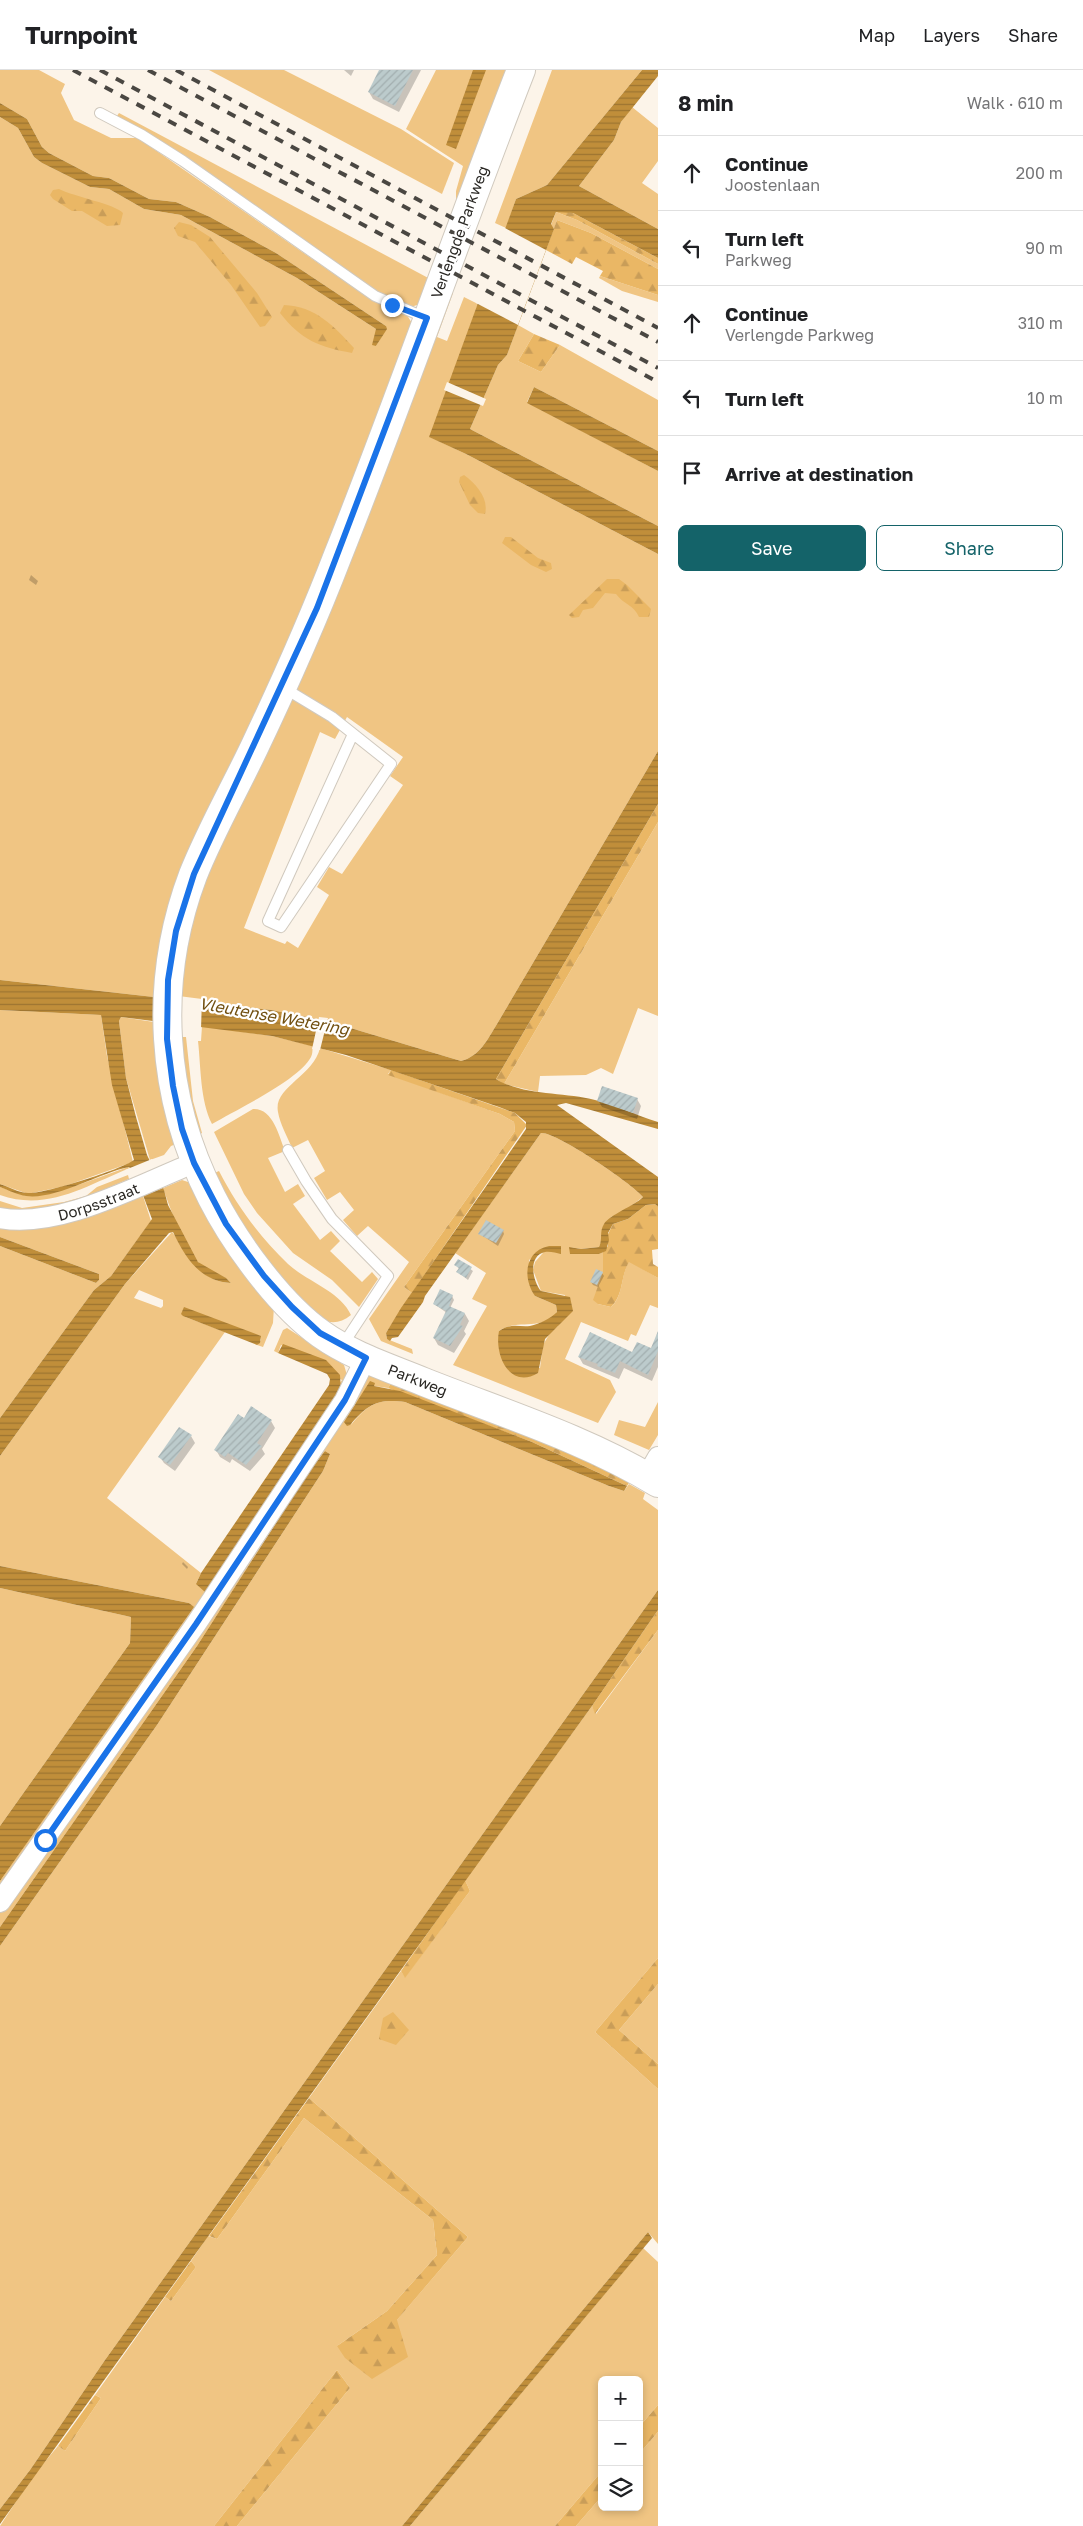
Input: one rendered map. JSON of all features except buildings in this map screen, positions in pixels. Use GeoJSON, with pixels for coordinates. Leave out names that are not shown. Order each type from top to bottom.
{"type":"FeatureCollection","features":[{"type":"Feature","properties":{"kind":"street","name":"Verlengde Parkweg"},"geometry":{"type":"LineString","coordinates":[[194,1163],[179,1114],[167,1039],[168,980],[176,931],[194,874],[281,687],[339,553],[520,70]]}},
{"type":"Feature","properties":{"kind":"street","name":"Dorpsstraat"},"geometry":{"type":"LineString","coordinates":[[0,1218],[26,1220],[67,1214],[194,1163]]}},
{"type":"Feature","properties":{"kind":"street","name":"Parkweg"},"geometry":{"type":"LineString","coordinates":[[194,1163],[226,1224],[264,1276],[320,1333],[366,1358],[593,1450],[654,1472]]}},
{"type":"Feature","properties":{"kind":"street"},"geometry":{"type":"LineString","coordinates":[[0,1902],[196,1624],[345,1400],[366,1358]]}},
{"type":"Feature","properties":{"kind":"lane"},"geometry":{"type":"LineString","coordinates":[[100,113],[142,135],[183,161],[375,296],[427,318]]}},
{"type":"Feature","properties":{"kind":"lane"},"geometry":{"type":"LineString","coordinates":[[281,687],[310,702],[353,734],[391,764],[281,927],[268,921],[353,734]]}},
{"type":"Feature","properties":{"kind":"lane"},"geometry":{"type":"LineString","coordinates":[[288,1150],[332,1219],[388,1276],[342,1346]]}},
{"type":"Feature","properties":{"kind":"shaded area"},"geometry":{"type":"Polygon","coordinates":[[[0,70],[39,70],[65,84],[61,93],[74,120],[111,138],[138,138],[373,301],[407,315],[413,325],[448,290],[453,293],[437,337],[447,341],[464,297],[478,304],[430,437],[658,554],[658,751],[490,1036],[482,1047],[468,1059],[461,1061],[327,1021],[271,1010],[0,980],[0,117],[18,128],[34,157],[42,163],[90,187],[109,189],[144,209],[181,215],[297,278],[376,329],[376,346],[386,326],[276,253],[210,217],[176,202],[149,199],[109,178],[93,176],[49,153],[42,147],[27,119],[0,103],[0,70]],[[347,717],[335,739],[320,732],[244,928],[285,944],[287,941],[298,948],[329,895],[317,887],[329,867],[342,874],[403,785],[390,776],[403,757],[347,717]]]}},
{"type":"Feature","properties":{"kind":"shaded area"},"geometry":{"type":"Polygon","coordinates":[[[209,70],[284,70],[401,129],[454,163],[442,194],[209,70]]]}},
{"type":"Feature","properties":{"kind":"shaded area"},"geometry":{"type":"Polygon","coordinates":[[[436,70],[511,70],[461,205],[456,202],[456,191],[463,166],[406,129],[436,70]]]}},
{"type":"Feature","properties":{"kind":"shaded area"},"geometry":{"type":"Polygon","coordinates":[[[552,70],[642,70],[547,185],[516,199],[506,228],[495,223],[552,70]]]}},
{"type":"Feature","properties":{"kind":"shaded area"},"geometry":{"type":"Polygon","coordinates":[[[632,107],[658,128],[658,161],[642,183],[658,194],[658,229],[579,186],[614,140],[621,122],[632,107]]]}},
{"type":"Feature","properties":{"kind":"shaded area"},"geometry":{"type":"Polygon","coordinates":[[[119,113],[432,280],[420,304],[411,307],[378,293],[117,116],[119,113]]]}},
{"type":"Feature","properties":{"kind":"shaded area"},"geometry":{"type":"Polygon","coordinates":[[[556,212],[577,220],[658,264],[658,269],[591,233],[557,220],[554,229],[551,225],[556,212]]]}},
{"type":"Feature","properties":{"kind":"shaded area"},"geometry":{"type":"Polygon","coordinates":[[[600,276],[658,295],[658,302],[622,291],[599,278],[600,276]]]}},
{"type":"Feature","properties":{"kind":"shaded area"},"geometry":{"type":"Polygon","coordinates":[[[518,325],[534,334],[518,361],[541,372],[560,345],[658,400],[658,451],[534,387],[527,402],[658,471],[658,526],[470,429],[498,365],[507,355],[518,325]]]}},
{"type":"Feature","properties":{"kind":"shaded area"},"geometry":{"type":"Polygon","coordinates":[[[658,822],[658,1016],[638,1008],[613,1074],[601,1068],[586,1075],[540,1076],[538,1092],[504,1084],[658,822]]]}},
{"type":"Feature","properties":{"kind":"shaded area"},"geometry":{"type":"Polygon","coordinates":[[[0,1010],[101,1015],[107,1056],[133,1162],[65,1186],[28,1194],[0,1184],[0,1010]]]}},
{"type":"Feature","properties":{"kind":"shaded area"},"geometry":{"type":"Polygon","coordinates":[[[121,1017],[154,1022],[176,1144],[171,1146],[164,1155],[150,1160],[126,1078],[119,1021],[121,1017]]]}},
{"type":"Feature","properties":{"kind":"shaded area"},"geometry":{"type":"Polygon","coordinates":[[[202,1026],[272,1036],[313,1046],[312,1054],[304,1066],[281,1085],[212,1124],[205,1105],[202,1084],[198,1041],[201,1041],[202,1026]]]}},
{"type":"Feature","properties":{"kind":"shaded area"},"geometry":{"type":"Polygon","coordinates":[[[177,1037],[186,1037],[193,1101],[202,1133],[196,1136],[177,1037]]]}},
{"type":"Feature","properties":{"kind":"shaded area"},"geometry":{"type":"Polygon","coordinates":[[[320,1048],[391,1070],[388,1074],[500,1114],[514,1122],[515,1131],[404,1287],[412,1293],[386,1333],[387,1339],[412,1349],[413,1354],[381,1341],[369,1319],[409,1262],[368,1226],[357,1236],[343,1220],[354,1210],[340,1192],[327,1200],[314,1178],[325,1171],[308,1140],[292,1148],[280,1121],[278,1103],[281,1096],[310,1067],[320,1048]]]}},
{"type":"Feature","properties":{"kind":"shaded area"},"geometry":{"type":"Polygon","coordinates":[[[253,1109],[266,1113],[274,1124],[280,1138],[285,1151],[268,1158],[285,1192],[298,1184],[305,1196],[293,1204],[320,1240],[331,1231],[340,1241],[330,1251],[362,1282],[372,1272],[378,1279],[359,1307],[332,1280],[293,1253],[257,1213],[244,1194],[214,1132],[253,1109]]]}},
{"type":"Feature","properties":{"kind":"shaded area"},"geometry":{"type":"Polygon","coordinates":[[[541,1133],[561,1140],[594,1159],[625,1181],[643,1197],[624,1211],[611,1217],[599,1247],[581,1249],[569,1247],[599,1254],[603,1252],[603,1272],[598,1304],[611,1307],[615,1302],[629,1261],[658,1278],[658,1308],[650,1305],[636,1336],[631,1334],[628,1341],[581,1322],[565,1359],[610,1380],[616,1392],[598,1423],[453,1365],[487,1306],[472,1299],[486,1273],[455,1253],[541,1133]],[[549,1246],[529,1260],[535,1296],[556,1305],[557,1312],[545,1322],[514,1325],[499,1331],[504,1362],[540,1368],[543,1345],[550,1333],[558,1326],[565,1295],[541,1291],[533,1270],[535,1262],[549,1246]]]}},
{"type":"Feature","properties":{"kind":"shaded area"},"geometry":{"type":"Polygon","coordinates":[[[128,1167],[130,1168],[83,1188],[51,1198],[35,1200],[18,1199],[0,1195],[0,1187],[26,1196],[38,1195],[78,1185],[128,1167]]]}},
{"type":"Feature","properties":{"kind":"shaded area"},"geometry":{"type":"Polygon","coordinates":[[[219,1171],[241,1208],[268,1243],[295,1270],[339,1299],[351,1315],[338,1322],[324,1321],[315,1316],[251,1242],[212,1174],[219,1171]]]}},
{"type":"Feature","properties":{"kind":"shaded area"},"geometry":{"type":"Polygon","coordinates":[[[128,1175],[129,1179],[75,1202],[27,1211],[0,1210],[0,1201],[22,1208],[64,1202],[86,1196],[97,1187],[128,1175]]]}},
{"type":"Feature","properties":{"kind":"shaded area"},"geometry":{"type":"Polygon","coordinates":[[[182,1180],[191,1183],[274,1306],[273,1323],[263,1347],[257,1345],[261,1340],[260,1336],[183,1316],[225,1332],[107,1498],[201,1573],[196,1584],[342,1380],[281,1345],[278,1353],[274,1351],[283,1330],[287,1328],[344,1365],[349,1382],[0,1896],[0,1881],[193,1607],[189,1603],[0,1566],[0,1456],[125,1284],[172,1232],[202,1272],[219,1281],[231,1283],[198,1262],[178,1227],[163,1188],[182,1180]],[[139,1290],[134,1298],[161,1308],[163,1300],[139,1290]]]}},
{"type":"Feature","properties":{"kind":"shaded area"},"geometry":{"type":"Polygon","coordinates":[[[143,1196],[151,1221],[111,1276],[94,1290],[0,1418],[0,1246],[96,1283],[99,1280],[99,1274],[0,1237],[0,1228],[16,1230],[72,1221],[143,1196]]]}},
{"type":"Feature","properties":{"kind":"shaded area"},"geometry":{"type":"Polygon","coordinates":[[[368,1374],[393,1380],[388,1388],[374,1386],[370,1382],[351,1425],[362,1412],[380,1402],[405,1402],[609,1486],[624,1491],[629,1484],[645,1493],[643,1499],[658,1510],[658,1590],[105,2360],[30,2470],[0,2509],[0,1946],[157,1725],[323,1471],[330,1454],[325,1451],[310,1470],[197,1646],[0,1927],[0,1911],[368,1374]]]}},
{"type":"Feature","properties":{"kind":"shaded area"},"geometry":{"type":"Polygon","coordinates":[[[658,1402],[658,1435],[649,1450],[614,1435],[619,1420],[645,1427],[658,1402]]]}},
{"type":"Feature","properties":{"kind":"shaded area"},"geometry":{"type":"Polygon","coordinates":[[[0,1588],[131,1617],[130,1643],[0,1826],[0,1588]]]}},
{"type":"Feature","properties":{"kind":"shaded area"},"geometry":{"type":"Polygon","coordinates":[[[658,1630],[658,1958],[595,2032],[658,2089],[658,2244],[648,2232],[402,2526],[237,2526],[350,2388],[337,2370],[214,2526],[0,2526],[33,2476],[58,2446],[65,2451],[101,2398],[95,2395],[165,2297],[171,2301],[196,2267],[191,2261],[208,2236],[217,2239],[304,2118],[433,2220],[437,2255],[387,2311],[337,2346],[396,2321],[468,2237],[309,2098],[401,1971],[405,1977],[470,1891],[465,1880],[592,1706],[596,1714],[658,1630]]]}},
{"type":"Feature","properties":{"kind":"shaded area"},"geometry":{"type":"Polygon","coordinates":[[[658,1984],[658,2064],[619,2030],[658,1984]]]}},
{"type":"Feature","properties":{"kind":"shaded area"},"geometry":{"type":"Polygon","coordinates":[[[643,2248],[658,2262],[658,2405],[643,2422],[643,2376],[598,2376],[598,2476],[555,2526],[410,2526],[643,2248]]]}},
{"type":"Feature","properties":{"kind":"shaded area"},"geometry":{"type":"Polygon","coordinates":[[[658,2432],[658,2526],[576,2526],[598,2501],[598,2511],[643,2511],[643,2449],[658,2432]]]}},
{"type":"Feature","properties":{"kind":"green space"},"geometry":{"type":"Polygon","coordinates":[[[59,189],[119,210],[123,213],[120,225],[107,226],[82,211],[72,211],[50,195],[53,190],[59,189]]]}},
{"type":"Feature","properties":{"kind":"green space"},"geometry":{"type":"Polygon","coordinates":[[[556,212],[573,213],[658,258],[658,264],[577,220],[556,212]]]}},
{"type":"Feature","properties":{"kind":"green space"},"geometry":{"type":"Polygon","coordinates":[[[557,220],[591,233],[658,269],[658,295],[600,276],[603,271],[576,257],[572,264],[546,250],[557,220]]]}},
{"type":"Feature","properties":{"kind":"green space"},"geometry":{"type":"Polygon","coordinates":[[[179,222],[191,225],[210,237],[257,293],[272,317],[265,326],[260,327],[231,285],[195,242],[178,236],[174,228],[179,222]]]}},
{"type":"Feature","properties":{"kind":"green space"},"geometry":{"type":"Polygon","coordinates":[[[284,305],[305,309],[323,319],[354,348],[352,353],[320,345],[303,336],[280,313],[284,305]]]}},
{"type":"Feature","properties":{"kind":"green space"},"geometry":{"type":"Polygon","coordinates":[[[534,334],[560,345],[541,372],[518,361],[534,334]]]}},
{"type":"Feature","properties":{"kind":"green space"},"geometry":{"type":"Polygon","coordinates":[[[464,475],[477,487],[483,497],[486,508],[485,514],[478,513],[470,505],[459,482],[460,477],[464,475]]]}},
{"type":"Feature","properties":{"kind":"green space"},"geometry":{"type":"Polygon","coordinates":[[[505,537],[511,537],[538,558],[551,563],[552,569],[546,572],[531,565],[502,543],[505,537]]]}},
{"type":"Feature","properties":{"kind":"green space"},"geometry":{"type":"Polygon","coordinates":[[[607,579],[619,579],[627,585],[651,609],[649,617],[639,617],[616,594],[605,593],[593,608],[583,610],[579,617],[572,618],[569,615],[607,579]]]}},
{"type":"Feature","properties":{"kind":"green space"},"geometry":{"type":"Polygon","coordinates":[[[658,804],[658,822],[504,1084],[496,1079],[658,804]]]}},
{"type":"Feature","properties":{"kind":"green space"},"geometry":{"type":"Polygon","coordinates":[[[391,1070],[515,1113],[527,1125],[412,1293],[404,1287],[515,1131],[514,1122],[500,1114],[388,1075],[391,1070]]]}},
{"type":"Feature","properties":{"kind":"green space"},"geometry":{"type":"Polygon","coordinates":[[[655,1204],[658,1207],[658,1249],[652,1250],[653,1264],[658,1267],[658,1278],[629,1262],[615,1302],[611,1307],[598,1304],[593,1300],[603,1272],[603,1252],[608,1246],[608,1234],[613,1224],[628,1219],[646,1205],[655,1204]]]}},
{"type":"Feature","properties":{"kind":"green space"},"geometry":{"type":"Polygon","coordinates":[[[393,1380],[632,1478],[627,1486],[532,1442],[388,1388],[393,1380]]]}},
{"type":"Feature","properties":{"kind":"green space"},"geometry":{"type":"Polygon","coordinates":[[[658,1610],[658,1630],[595,1714],[592,1706],[658,1610]]]}},
{"type":"Feature","properties":{"kind":"green space"},"geometry":{"type":"Polygon","coordinates":[[[465,1880],[470,1891],[405,1978],[401,1971],[465,1880]]]}},
{"type":"Feature","properties":{"kind":"green space"},"geometry":{"type":"Polygon","coordinates":[[[658,1958],[658,1984],[619,2030],[658,2064],[658,2089],[595,2032],[658,1958]]]}},
{"type":"Feature","properties":{"kind":"green space"},"geometry":{"type":"Polygon","coordinates":[[[393,2012],[409,2030],[396,2045],[379,2039],[383,2018],[393,2012]]]}},
{"type":"Feature","properties":{"kind":"green space"},"geometry":{"type":"Polygon","coordinates":[[[309,2098],[468,2237],[397,2320],[408,2357],[372,2379],[345,2358],[337,2346],[387,2311],[437,2255],[433,2220],[304,2118],[217,2239],[209,2236],[309,2098]]]}},
{"type":"Feature","properties":{"kind":"green space"},"geometry":{"type":"Polygon","coordinates":[[[191,2261],[196,2267],[171,2301],[165,2297],[191,2261]]]}},
{"type":"Feature","properties":{"kind":"green space"},"geometry":{"type":"Polygon","coordinates":[[[337,2370],[350,2388],[237,2526],[214,2526],[337,2370]]]}},
{"type":"Feature","properties":{"kind":"green space"},"geometry":{"type":"Polygon","coordinates":[[[95,2395],[101,2398],[65,2451],[58,2446],[95,2395]]]}},
{"type":"Feature","properties":{"kind":"green space"},"geometry":{"type":"Polygon","coordinates":[[[658,2405],[658,2432],[643,2449],[643,2422],[658,2405]]]}},
{"type":"Feature","properties":{"kind":"green space"},"geometry":{"type":"Polygon","coordinates":[[[598,2476],[598,2501],[576,2526],[555,2526],[598,2476]]]}},
{"type":"Feature","properties":{"kind":"water"},"geometry":{"type":"Polygon","coordinates":[[[473,70],[486,70],[456,149],[446,145],[473,70]]]}},
{"type":"Feature","properties":{"kind":"water"},"geometry":{"type":"Polygon","coordinates":[[[642,70],[658,70],[658,76],[621,122],[614,140],[579,186],[658,229],[658,258],[573,213],[556,212],[551,224],[554,229],[507,355],[498,365],[470,429],[658,526],[658,554],[466,454],[429,437],[516,199],[547,185],[642,70]]]}},
{"type":"Feature","properties":{"kind":"water"},"geometry":{"type":"Polygon","coordinates":[[[0,103],[27,119],[42,147],[49,153],[93,176],[109,178],[149,199],[176,202],[210,217],[276,253],[386,326],[387,329],[376,346],[372,345],[376,329],[297,278],[181,215],[144,209],[109,189],[90,187],[42,163],[34,157],[18,128],[0,117],[0,103]]]}},
{"type":"Feature","properties":{"kind":"water"},"geometry":{"type":"Polygon","coordinates":[[[534,387],[658,451],[658,471],[527,403],[534,387]]]}},
{"type":"Feature","properties":{"kind":"water","name":"Vleutense Wetering"},"geometry":{"type":"Polygon","coordinates":[[[658,751],[658,804],[496,1079],[531,1091],[583,1097],[603,1102],[658,1122],[658,1129],[566,1103],[557,1105],[658,1177],[658,1207],[655,1204],[646,1205],[628,1219],[613,1224],[608,1233],[609,1240],[606,1251],[599,1254],[570,1254],[569,1247],[581,1249],[599,1247],[604,1224],[643,1197],[625,1181],[594,1159],[561,1140],[541,1133],[398,1337],[392,1338],[390,1341],[387,1339],[386,1333],[401,1308],[526,1129],[526,1122],[515,1113],[499,1107],[346,1055],[272,1036],[121,1017],[119,1021],[126,1078],[147,1155],[164,1190],[168,1205],[198,1262],[226,1278],[231,1283],[210,1278],[202,1273],[188,1259],[173,1232],[169,1233],[125,1284],[0,1456],[0,1418],[94,1290],[111,1276],[152,1219],[135,1174],[129,1167],[51,1194],[26,1196],[0,1187],[0,1184],[23,1192],[39,1192],[99,1175],[134,1160],[112,1085],[101,1015],[0,1010],[0,980],[271,1010],[327,1021],[461,1061],[468,1059],[482,1047],[490,1036],[658,751]]]}},
{"type":"Feature","properties":{"kind":"water"},"geometry":{"type":"Polygon","coordinates":[[[0,1237],[99,1274],[99,1280],[96,1283],[0,1246],[0,1237]]]}},
{"type":"Feature","properties":{"kind":"water"},"geometry":{"type":"Polygon","coordinates":[[[549,1246],[561,1246],[561,1254],[545,1252],[539,1254],[533,1270],[536,1282],[541,1291],[570,1297],[573,1311],[545,1339],[538,1373],[528,1377],[519,1377],[512,1374],[502,1359],[499,1350],[499,1331],[510,1326],[534,1325],[557,1312],[556,1305],[535,1296],[528,1281],[527,1273],[528,1266],[535,1253],[549,1246]]]}},
{"type":"Feature","properties":{"kind":"water"},"geometry":{"type":"Polygon","coordinates":[[[184,1307],[261,1336],[260,1343],[257,1345],[183,1316],[181,1314],[184,1307]]]}},
{"type":"Feature","properties":{"kind":"water"},"geometry":{"type":"Polygon","coordinates":[[[283,1344],[326,1360],[340,1375],[341,1390],[205,1592],[196,1584],[201,1573],[329,1385],[330,1379],[327,1374],[278,1353],[283,1344]]]}},
{"type":"Feature","properties":{"kind":"water"},"geometry":{"type":"Polygon","coordinates":[[[370,1381],[375,1383],[374,1386],[400,1391],[532,1442],[627,1486],[624,1491],[609,1486],[405,1402],[387,1401],[373,1404],[347,1426],[344,1422],[370,1381]]]}},
{"type":"Feature","properties":{"kind":"water"},"geometry":{"type":"Polygon","coordinates":[[[325,1451],[330,1454],[323,1471],[157,1725],[0,1946],[0,1927],[197,1646],[310,1470],[325,1451]]]}},
{"type":"Feature","properties":{"kind":"water"},"geometry":{"type":"Polygon","coordinates":[[[0,1566],[189,1603],[194,1607],[0,1881],[0,1826],[130,1643],[131,1617],[0,1588],[0,1566]]]}},
{"type":"Feature","properties":{"kind":"water"},"geometry":{"type":"Polygon","coordinates":[[[658,1590],[658,1610],[592,1706],[0,2524],[0,2509],[30,2470],[105,2360],[658,1590]]]}},
{"type":"Feature","properties":{"kind":"water"},"geometry":{"type":"Polygon","coordinates":[[[648,2232],[652,2238],[410,2526],[402,2526],[648,2232]]]}},
{"type":"Feature","properties":{"kind":"pier"},"geometry":{"type":"Polygon","coordinates":[[[503,227],[546,250],[518,325],[476,303],[503,227]]]}},
{"type":"Feature","properties":{"kind":"pier"},"geometry":{"type":"Polygon","coordinates":[[[447,382],[486,399],[483,406],[444,390],[447,382]]]}},
{"type":"Feature","properties":{"kind":"pier"},"geometry":{"type":"Polygon","coordinates":[[[155,993],[202,999],[201,1029],[154,1024],[155,993]]]}},
{"type":"Feature","properties":{"kind":"pier"},"geometry":{"type":"Polygon","coordinates":[[[319,1017],[328,1018],[320,1050],[312,1049],[319,1017]]]}},
{"type":"Feature","properties":{"kind":"pier"},"geometry":{"type":"Polygon","coordinates":[[[152,1159],[165,1187],[141,1197],[132,1175],[125,1170],[152,1159]]]}},
{"type":"Feature","properties":{"kind":"railway"},"geometry":{"type":"LineString","coordinates":[[73,70],[658,382]]}},
{"type":"Feature","properties":{"kind":"railway"},"geometry":{"type":"LineString","coordinates":[[100,70],[658,368]]}},
{"type":"Feature","properties":{"kind":"railway"},"geometry":{"type":"LineString","coordinates":[[148,70],[658,342]]}},
{"type":"Feature","properties":{"kind":"railway"},"geometry":{"type":"LineString","coordinates":[[176,70],[658,328]]}},
{"type":"Feature","properties":{"kind":"route"},"geometry":{"type":"LineString","coordinates":[[45,1840],[196,1624],[345,1400],[357,1372],[366,1358],[320,1333],[292,1307],[264,1276],[226,1224],[194,1163],[182,1129],[173,1086],[167,1039],[168,980],[176,931],[194,874],[317,608],[427,318],[392,305]]}}]}
